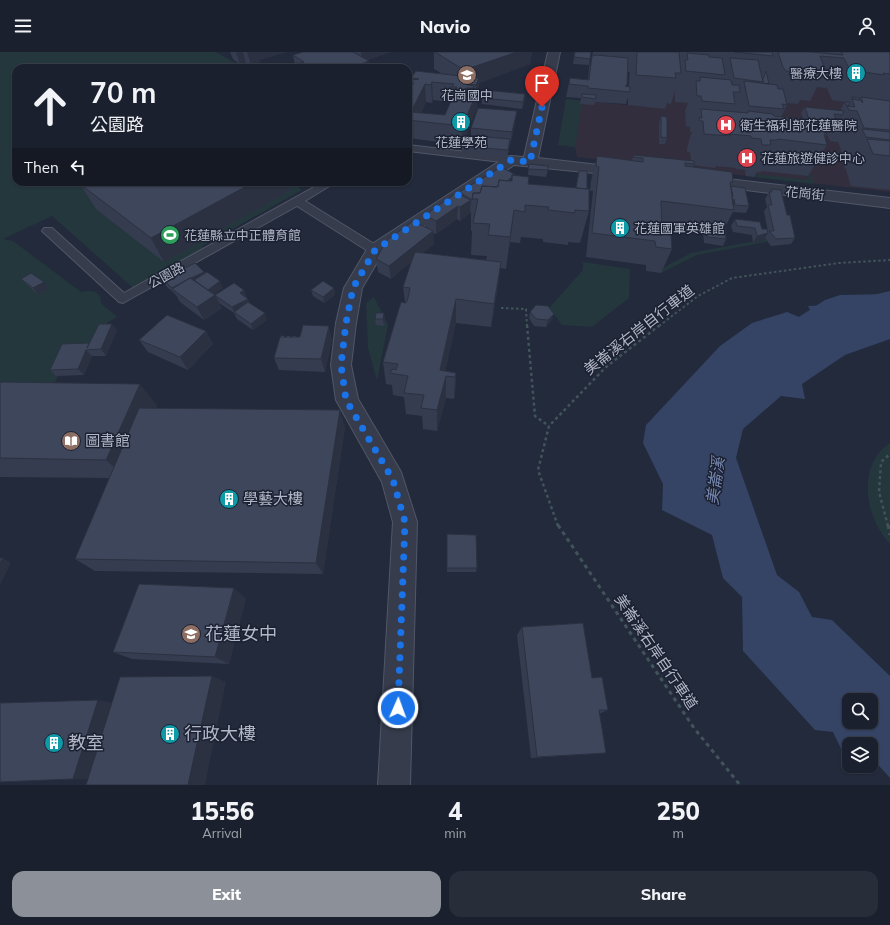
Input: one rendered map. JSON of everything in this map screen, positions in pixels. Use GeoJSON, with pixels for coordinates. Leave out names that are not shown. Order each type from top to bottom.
{"type":"FeatureCollection","features":[{"type":"Feature","properties":{"kind":"street"},"geometry":{"type":"LineString","coordinates":[[530,162],[554,52]]}},
{"type":"Feature","properties":{"kind":"street"},"geometry":{"type":"LineString","coordinates":[[394,785],[405,522],[393,480],[346,400],[341,365],[346,323],[353,288],[375,250],[511,160],[638,174]]}},
{"type":"Feature","properties":{"kind":"street","name":"花崗街"},"geometry":{"type":"LineString","coordinates":[[685,179],[890,203]]}},
{"type":"Feature","properties":{"kind":"lane"},"geometry":{"type":"LineString","coordinates":[[412,148],[511,160]]}},
{"type":"Feature","properties":{"kind":"lane","name":"公園路"},"geometry":{"type":"LineString","coordinates":[[48,231],[123,299],[324,186]]}},
{"type":"Feature","properties":{"kind":"lane"},"geometry":{"type":"LineString","coordinates":[[297,201],[375,250]]}},
{"type":"Feature","properties":{"kind":"path","name":"美崙溪右岸自行車道"},"geometry":{"type":"LineString","coordinates":[[740,785],[694,728],[559,529],[538,470],[549,426],[606,367],[698,296],[732,278],[839,263],[890,260]]}},
{"type":"Feature","properties":{"kind":"path"},"geometry":{"type":"LineString","coordinates":[[501,308],[526,309],[535,416],[549,426]]}},
{"type":"Feature","properties":{"kind":"path"},"geometry":{"type":"LineString","coordinates":[[890,454],[881,462],[879,492],[890,535]]}},
{"type":"Feature","properties":{"kind":"shaded area"},"geometry":{"type":"Polygon","coordinates":[[[0,52],[216,52],[237,64],[12,64],[12,186],[303,186],[299,188],[302,190],[202,246],[204,248],[133,288],[52,216],[3,239],[13,241],[81,292],[92,291],[97,293],[101,299],[101,303],[117,317],[108,322],[99,347],[70,349],[52,389],[0,393],[0,52]]]}},
{"type":"Feature","properties":{"kind":"shaded area","name":"衛生福利部花蓮醫院"},"geometry":{"type":"Polygon","coordinates":[[[608,52],[890,52],[890,192],[577,157],[575,147],[558,145],[566,99],[628,105],[629,71],[592,59],[592,54],[608,52]]]}},
{"type":"Feature","properties":{"kind":"shaded area"},"geometry":{"type":"Polygon","coordinates":[[[566,99],[581,101],[582,104],[575,147],[558,145],[566,99]]]}},
{"type":"Feature","properties":{"kind":"shaded area"},"geometry":{"type":"Polygon","coordinates":[[[805,165],[808,166],[814,184],[754,177],[754,174],[809,180],[805,165]]]}},
{"type":"Feature","properties":{"kind":"shaded area"},"geometry":{"type":"Polygon","coordinates":[[[766,239],[767,242],[697,255],[661,273],[661,269],[691,253],[766,239]]]}},
{"type":"Feature","properties":{"kind":"shaded area"},"geometry":{"type":"Polygon","coordinates":[[[583,262],[630,269],[629,298],[592,327],[562,325],[549,308],[583,270],[583,262]]]}},
{"type":"Feature","properties":{"kind":"shaded area"},"geometry":{"type":"Polygon","coordinates":[[[374,297],[388,325],[377,381],[368,348],[366,303],[374,297]]]}},
{"type":"Feature","properties":{"kind":"shaded area"},"geometry":{"type":"Polygon","coordinates":[[[890,443],[890,544],[881,533],[870,506],[868,478],[872,464],[879,453],[890,443]]]}},
{"type":"Feature","properties":{"kind":"water"},"geometry":{"type":"Polygon","coordinates":[[[890,291],[890,339],[845,355],[802,384],[805,399],[781,396],[743,429],[736,458],[777,575],[799,592],[812,617],[832,620],[890,676],[890,778],[878,765],[878,737],[842,737],[842,751],[833,732],[815,730],[743,651],[742,597],[723,578],[712,535],[662,510],[663,484],[643,443],[646,425],[720,346],[752,323],[787,312],[808,319],[812,314],[808,306],[828,305],[857,314],[873,295],[890,291]]]}},
{"type":"Feature","properties":{"kind":"building"},"geometry":{"type":"Polygon","coordinates":[[[303,52],[353,52],[369,61],[361,64],[297,64],[304,62],[293,55],[303,52]]]}},
{"type":"Feature","properties":{"kind":"building"},"geometry":{"type":"Polygon","coordinates":[[[435,52],[517,52],[464,70],[435,52]]]}},
{"type":"Feature","properties":{"kind":"building"},"geometry":{"type":"Polygon","coordinates":[[[575,52],[591,52],[590,59],[574,57],[575,52]]]}},
{"type":"Feature","properties":{"kind":"building"},"geometry":{"type":"Polygon","coordinates":[[[637,52],[679,52],[681,73],[675,73],[676,78],[636,75],[637,52]]]}},
{"type":"Feature","properties":{"kind":"building"},"geometry":{"type":"Polygon","coordinates":[[[734,52],[772,52],[773,56],[734,52]]]}},
{"type":"Feature","properties":{"kind":"building"},"geometry":{"type":"Polygon","coordinates":[[[778,52],[811,52],[843,55],[841,52],[890,52],[890,74],[883,73],[884,75],[850,70],[844,58],[820,56],[826,71],[813,70],[814,73],[786,71],[783,67],[778,52]]]}},
{"type":"Feature","properties":{"kind":"building"},"geometry":{"type":"Polygon","coordinates":[[[687,53],[722,58],[725,75],[686,71],[685,60],[688,60],[687,53]]]}},
{"type":"Feature","properties":{"kind":"building"},"geometry":{"type":"Polygon","coordinates":[[[596,55],[628,58],[627,85],[625,86],[630,87],[630,92],[588,88],[588,86],[569,84],[570,78],[589,80],[592,56],[596,55]]]}},
{"type":"Feature","properties":{"kind":"building"},"geometry":{"type":"Polygon","coordinates":[[[730,58],[758,60],[763,82],[734,78],[730,58]]]}},
{"type":"Feature","properties":{"kind":"building"},"geometry":{"type":"Polygon","coordinates":[[[416,71],[479,78],[476,85],[467,85],[474,86],[473,88],[466,89],[478,91],[462,126],[412,120],[412,112],[445,115],[457,87],[452,87],[454,84],[432,82],[431,85],[425,84],[412,110],[412,86],[414,83],[412,82],[412,80],[419,79],[412,78],[416,71]]]}},
{"type":"Feature","properties":{"kind":"building"},"geometry":{"type":"Polygon","coordinates":[[[766,71],[769,84],[763,83],[766,71]]]}},
{"type":"Feature","properties":{"kind":"building"},"geometry":{"type":"Polygon","coordinates":[[[700,77],[731,80],[732,85],[739,85],[740,92],[733,92],[735,104],[702,101],[701,96],[697,96],[696,81],[700,81],[700,77]]]}},
{"type":"Feature","properties":{"kind":"building"},"geometry":{"type":"Polygon","coordinates":[[[744,81],[777,85],[778,89],[783,89],[787,105],[782,104],[784,109],[749,106],[744,81]]]}},
{"type":"Feature","properties":{"kind":"building"},"geometry":{"type":"Polygon","coordinates":[[[485,90],[525,94],[523,102],[482,98],[485,90]]]}},
{"type":"Feature","properties":{"kind":"building"},"geometry":{"type":"Polygon","coordinates":[[[582,94],[596,95],[596,99],[582,97],[582,94]]]}},
{"type":"Feature","properties":{"kind":"building"},"geometry":{"type":"Polygon","coordinates":[[[852,97],[860,98],[859,100],[853,99],[852,97]]]}},
{"type":"Feature","properties":{"kind":"building"},"geometry":{"type":"Polygon","coordinates":[[[861,97],[890,101],[890,130],[864,128],[857,111],[849,110],[847,106],[855,107],[852,99],[860,100],[863,103],[861,97]]]}},
{"type":"Feature","properties":{"kind":"building"},"geometry":{"type":"Polygon","coordinates":[[[845,102],[850,102],[848,106],[847,106],[845,102]]]}},
{"type":"Feature","properties":{"kind":"building"},"geometry":{"type":"Polygon","coordinates":[[[805,107],[844,111],[842,115],[834,114],[836,120],[828,120],[829,122],[809,120],[805,107]]]}},
{"type":"Feature","properties":{"kind":"building"},"geometry":{"type":"Polygon","coordinates":[[[478,108],[517,111],[512,132],[471,128],[478,108]]]}},
{"type":"Feature","properties":{"kind":"building"},"geometry":{"type":"Polygon","coordinates":[[[701,109],[748,113],[748,111],[773,114],[774,116],[819,121],[822,130],[825,130],[827,134],[824,134],[827,145],[778,139],[770,140],[771,145],[762,145],[761,139],[751,138],[751,136],[704,134],[703,121],[700,121],[699,117],[702,118],[701,109]]]}},
{"type":"Feature","properties":{"kind":"building"},"geometry":{"type":"Polygon","coordinates":[[[661,116],[667,117],[667,138],[661,137],[661,116]]]}},
{"type":"Feature","properties":{"kind":"building"},"geometry":{"type":"Polygon","coordinates":[[[820,124],[835,126],[833,129],[822,128],[820,124]]]}},
{"type":"Feature","properties":{"kind":"building"},"geometry":{"type":"Polygon","coordinates":[[[862,129],[890,132],[890,140],[866,137],[862,129]]]}},
{"type":"Feature","properties":{"kind":"building"},"geometry":{"type":"Polygon","coordinates":[[[465,135],[510,139],[508,150],[462,146],[465,135]]]}},
{"type":"Feature","properties":{"kind":"building"},"geometry":{"type":"Polygon","coordinates":[[[867,139],[890,141],[890,156],[873,154],[867,139]]]}},
{"type":"Feature","properties":{"kind":"building"},"geometry":{"type":"Polygon","coordinates":[[[634,155],[694,161],[694,164],[685,163],[685,166],[732,172],[733,182],[730,182],[734,210],[661,201],[662,234],[671,235],[672,249],[656,247],[655,241],[592,233],[599,167],[596,166],[597,156],[643,162],[643,158],[634,157],[634,155]]]}},
{"type":"Feature","properties":{"kind":"building"},"geometry":{"type":"Polygon","coordinates":[[[529,164],[548,166],[548,170],[528,169],[529,164]]]}},
{"type":"Feature","properties":{"kind":"building"},"geometry":{"type":"Polygon","coordinates":[[[501,167],[516,175],[512,175],[512,177],[507,181],[499,180],[497,187],[482,186],[480,193],[473,193],[472,200],[459,192],[501,167]]]}},
{"type":"Feature","properties":{"kind":"building"},"geometry":{"type":"Polygon","coordinates":[[[579,171],[587,171],[587,189],[576,188],[579,171]]]}},
{"type":"Feature","properties":{"kind":"building"},"geometry":{"type":"Polygon","coordinates":[[[512,175],[529,177],[528,184],[589,189],[589,211],[575,210],[575,213],[548,210],[549,207],[525,205],[525,212],[514,210],[510,237],[488,235],[490,224],[473,223],[478,199],[472,199],[473,193],[480,193],[482,186],[498,187],[499,180],[512,181],[512,175]]]}},
{"type":"Feature","properties":{"kind":"building"},"geometry":{"type":"Polygon","coordinates":[[[83,186],[247,186],[151,238],[83,186]]]}},
{"type":"Feature","properties":{"kind":"building"},"geometry":{"type":"Polygon","coordinates":[[[731,186],[745,188],[749,206],[735,205],[734,199],[733,205],[731,186]]]}},
{"type":"Feature","properties":{"kind":"building"},"geometry":{"type":"Polygon","coordinates":[[[771,189],[781,190],[787,215],[790,215],[795,238],[776,239],[769,231],[774,231],[768,205],[772,205],[769,192],[772,192],[771,189]]]}},
{"type":"Feature","properties":{"kind":"building"},"geometry":{"type":"Polygon","coordinates":[[[456,193],[471,200],[460,207],[458,206],[436,221],[425,215],[456,193]]]}},
{"type":"Feature","properties":{"kind":"building"},"geometry":{"type":"Polygon","coordinates":[[[735,219],[760,222],[762,229],[767,229],[768,233],[757,236],[755,228],[737,226],[735,219]]]}},
{"type":"Feature","properties":{"kind":"building"},"geometry":{"type":"Polygon","coordinates":[[[413,221],[433,231],[389,266],[376,259],[387,240],[413,221]]]}},
{"type":"Feature","properties":{"kind":"building"},"geometry":{"type":"Polygon","coordinates":[[[706,225],[725,227],[726,239],[707,237],[706,225]]]}},
{"type":"Feature","properties":{"kind":"building"},"geometry":{"type":"Polygon","coordinates":[[[415,252],[501,262],[494,304],[456,299],[440,370],[456,373],[455,377],[446,376],[437,410],[421,408],[424,395],[404,393],[408,376],[390,373],[392,369],[396,370],[398,364],[383,362],[401,302],[406,303],[408,298],[410,288],[403,287],[415,252]]]}},
{"type":"Feature","properties":{"kind":"building"},"geometry":{"type":"Polygon","coordinates":[[[195,263],[204,272],[172,288],[163,279],[195,263]]]}},
{"type":"Feature","properties":{"kind":"building"},"geometry":{"type":"Polygon","coordinates":[[[207,272],[220,281],[208,290],[194,280],[207,272]]]}},
{"type":"Feature","properties":{"kind":"building"},"geometry":{"type":"Polygon","coordinates":[[[31,273],[44,282],[33,288],[21,279],[31,273]]]}},
{"type":"Feature","properties":{"kind":"building"},"geometry":{"type":"Polygon","coordinates":[[[190,278],[215,295],[197,307],[172,289],[190,278]]]}},
{"type":"Feature","properties":{"kind":"building"},"geometry":{"type":"Polygon","coordinates":[[[323,281],[334,288],[323,297],[311,290],[323,281]]]}},
{"type":"Feature","properties":{"kind":"building"},"geometry":{"type":"Polygon","coordinates":[[[234,283],[244,290],[240,293],[248,299],[232,307],[215,295],[234,283]]]}},
{"type":"Feature","properties":{"kind":"building"},"geometry":{"type":"Polygon","coordinates":[[[248,302],[265,313],[251,324],[234,312],[248,302]]]}},
{"type":"Feature","properties":{"kind":"building"},"geometry":{"type":"Polygon","coordinates":[[[536,305],[548,306],[554,314],[548,320],[536,319],[530,312],[536,305]]]}},
{"type":"Feature","properties":{"kind":"building"},"geometry":{"type":"Polygon","coordinates":[[[376,313],[384,313],[383,319],[375,319],[376,313]]]}},
{"type":"Feature","properties":{"kind":"building"},"geometry":{"type":"Polygon","coordinates":[[[167,315],[206,331],[180,357],[139,340],[167,315]]]}},
{"type":"Feature","properties":{"kind":"building"},"geometry":{"type":"Polygon","coordinates":[[[99,324],[112,324],[101,349],[86,350],[78,369],[50,370],[62,344],[89,343],[87,348],[99,324]]]}},
{"type":"Feature","properties":{"kind":"building"},"geometry":{"type":"Polygon","coordinates":[[[303,325],[329,326],[321,359],[274,358],[280,337],[300,337],[303,325]]]}},
{"type":"Feature","properties":{"kind":"building","name":"圖書館"},"geometry":{"type":"Polygon","coordinates":[[[0,382],[140,384],[106,460],[0,458],[0,382]]]}},
{"type":"Feature","properties":{"kind":"building","name":"學藝大樓"},"geometry":{"type":"Polygon","coordinates":[[[139,408],[340,410],[316,563],[75,559],[139,408]]]}},
{"type":"Feature","properties":{"kind":"building"},"geometry":{"type":"Polygon","coordinates":[[[447,534],[476,535],[477,568],[447,568],[447,534]]]}},
{"type":"Feature","properties":{"kind":"building"},"geometry":{"type":"Polygon","coordinates":[[[139,584],[234,588],[215,657],[113,652],[139,584]]]}},
{"type":"Feature","properties":{"kind":"building"},"geometry":{"type":"Polygon","coordinates":[[[583,623],[592,678],[602,677],[608,710],[599,710],[606,753],[537,757],[522,627],[583,623]]]}},
{"type":"Feature","properties":{"kind":"building","name":"行政大樓"},"geometry":{"type":"Polygon","coordinates":[[[212,676],[188,785],[86,785],[120,677],[212,676]]]}},
{"type":"Feature","properties":{"kind":"building","name":"教室"},"geometry":{"type":"Polygon","coordinates":[[[98,700],[73,779],[0,782],[0,703],[98,700]]]}},
{"type":"Feature","properties":{"kind":"waterway","name":"美崙溪"},"geometry":{"type":"LineString","coordinates":[[789,344],[840,310],[890,309]]}},
{"type":"Feature","properties":{"kind":"place","name":"醫療大樓"},"geometry":{"type":"Point","coordinates":[856,73]}},
{"type":"Feature","properties":{"kind":"place","name":"花崗國中"},"geometry":{"type":"Point","coordinates":[467,75]}},
{"type":"Feature","properties":{"kind":"place","name":"花蓮學苑"},"geometry":{"type":"Point","coordinates":[461,122]}},
{"type":"Feature","properties":{"kind":"place","name":"衛生福利部花蓮醫院"},"geometry":{"type":"Point","coordinates":[726,125]}},
{"type":"Feature","properties":{"kind":"place","name":"花蓮旅遊健診中心"},"geometry":{"type":"Point","coordinates":[747,158]}},
{"type":"Feature","properties":{"kind":"place","name":"花蓮國軍英雄館"},"geometry":{"type":"Point","coordinates":[620,228]}},
{"type":"Feature","properties":{"kind":"place","name":"花蓮縣立中正體育館"},"geometry":{"type":"Point","coordinates":[170,235]}},
{"type":"Feature","properties":{"kind":"place","name":"圖書館"},"geometry":{"type":"Point","coordinates":[71,441]}},
{"type":"Feature","properties":{"kind":"place","name":"學藝大樓"},"geometry":{"type":"Point","coordinates":[229,499]}},
{"type":"Feature","properties":{"kind":"place","name":"花蓮女中"},"geometry":{"type":"Point","coordinates":[191,634]}},
{"type":"Feature","properties":{"kind":"place","name":"行政大樓"},"geometry":{"type":"Point","coordinates":[170,734]}},
{"type":"Feature","properties":{"kind":"place","name":"教室"},"geometry":{"type":"Point","coordinates":[54,743]}},
{"type":"Feature","properties":{"kind":"route"},"geometry":{"type":"LineString","coordinates":[[398,708],[405,522],[393,480],[370,438],[346,400],[341,365],[346,323],[353,288],[375,250],[511,160],[530,162],[542,107]]}}]}
